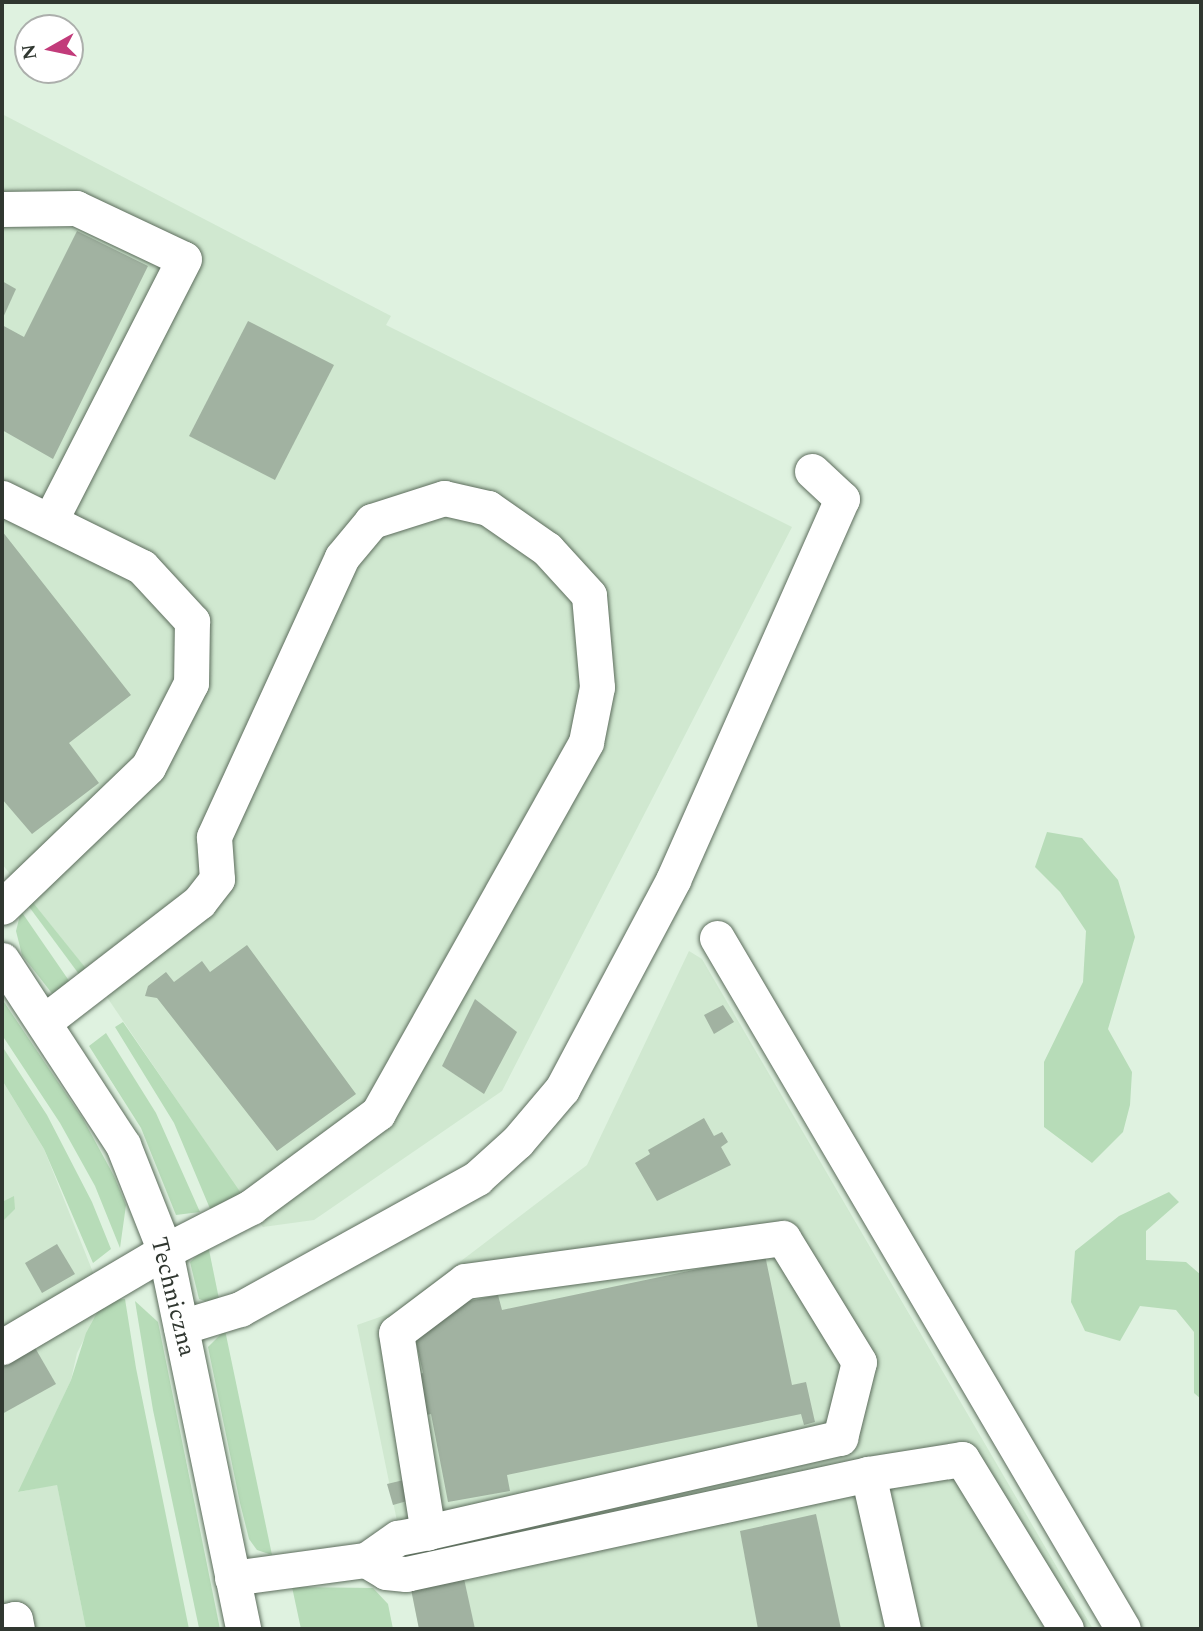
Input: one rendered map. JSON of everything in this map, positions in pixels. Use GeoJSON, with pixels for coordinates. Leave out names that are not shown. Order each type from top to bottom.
{"type":"FeatureCollection","features":[{"type":"Feature","properties":{"kind":"street"},"geometry":{"type":"LineString","coordinates":[[2,209],[76,208],[184,259],[50,521]]}},
{"type":"Feature","properties":{"kind":"street"},"geometry":{"type":"LineString","coordinates":[[181,1327],[240,1309],[477,1178],[517,1142],[562,1089],[673,880],[842,499],[812,471]]}},
{"type":"Feature","properties":{"kind":"street"},"geometry":{"type":"LineString","coordinates":[[2,498],[142,567],[192,621],[191,683],[148,767],[2,907]]}},
{"type":"Feature","properties":{"kind":"street"},"geometry":{"type":"LineString","coordinates":[[2,1347],[165,1251],[251,1207],[378,1113],[586,742],[597,687],[589,595],[547,549],[488,508],[444,498],[372,521],[342,556],[214,837],[217,879],[199,902],[45,1021]]}},
{"type":"Feature","properties":{"kind":"street"},"geometry":{"type":"LineString","coordinates":[[717,938],[1123,1629]]}},
{"type":"Feature","properties":{"kind":"street","name":"Techniczna"},"geometry":{"type":"LineString","coordinates":[[2,960],[45,1021],[123,1145],[165,1251],[243,1629]]}},
{"type":"Feature","properties":{"kind":"street"},"geometry":{"type":"LineString","coordinates":[[232,1578],[366,1560],[398,1538],[428,1532],[840,1438],[859,1363],[782,1238],[465,1281],[396,1333],[428,1532]]}},
{"type":"Feature","properties":{"kind":"street"},"geometry":{"type":"LineString","coordinates":[[366,1560],[386,1572],[406,1574],[868,1474],[962,1459],[1066,1629]]}},
{"type":"Feature","properties":{"kind":"street"},"geometry":{"type":"LineString","coordinates":[[868,1474],[903,1629]]}},
{"type":"Feature","properties":{"kind":"street"},"geometry":{"type":"LineString","coordinates":[[2,1622],[15,1619],[17,1629]]}},
{"type":"Feature","properties":{"kind":"shaded area"},"geometry":{"type":"Polygon","coordinates":[[[2,114],[391,316],[386,325],[792,527],[502,1091],[314,1220],[263,1227],[98,984],[2,864],[2,114]]]}},
{"type":"Feature","properties":{"kind":"shaded area"},"geometry":{"type":"Polygon","coordinates":[[[1047,832],[1082,838],[1118,880],[1135,937],[1108,1029],[1132,1072],[1130,1105],[1123,1132],[1092,1163],[1044,1127],[1044,1062],[1083,982],[1086,931],[1060,892],[1035,867],[1047,832]]]}},
{"type":"Feature","properties":{"kind":"shaded area"},"geometry":{"type":"Polygon","coordinates":[[[31,900],[92,976],[84,981],[27,904],[31,900]]]}},
{"type":"Feature","properties":{"kind":"shaded area"},"geometry":{"type":"Polygon","coordinates":[[[21,911],[74,988],[54,996],[22,955],[16,931],[21,911]]]}},
{"type":"Feature","properties":{"kind":"shaded area"},"geometry":{"type":"Polygon","coordinates":[[[689,951],[702,959],[1093,1629],[419,1629],[357,1325],[394,1312],[587,1165],[689,951]]]}},
{"type":"Feature","properties":{"kind":"shaded area"},"geometry":{"type":"Polygon","coordinates":[[[2,999],[83,1119],[114,1176],[126,1205],[120,1248],[95,1186],[60,1123],[2,1035],[2,999]]]}},
{"type":"Feature","properties":{"kind":"shaded area"},"geometry":{"type":"Polygon","coordinates":[[[123,1022],[243,1196],[211,1211],[174,1123],[115,1027],[123,1022]]]}},
{"type":"Feature","properties":{"kind":"shaded area"},"geometry":{"type":"Polygon","coordinates":[[[106,1033],[156,1113],[200,1212],[176,1215],[141,1128],[89,1046],[106,1033]]]}},
{"type":"Feature","properties":{"kind":"shaded area"},"geometry":{"type":"Polygon","coordinates":[[[2,1046],[47,1115],[92,1202],[111,1249],[93,1263],[44,1149],[2,1080],[2,1046]]]}},
{"type":"Feature","properties":{"kind":"shaded area"},"geometry":{"type":"Polygon","coordinates":[[[2,1080],[44,1149],[104,1300],[77,1353],[71,1380],[19,1492],[57,1484],[86,1629],[2,1629],[2,1080]]]}},
{"type":"Feature","properties":{"kind":"shaded area"},"geometry":{"type":"Polygon","coordinates":[[[1169,1192],[1179,1202],[1146,1231],[1146,1260],[1186,1262],[1201,1275],[1201,1399],[1194,1393],[1194,1332],[1176,1310],[1140,1306],[1120,1341],[1085,1331],[1071,1302],[1075,1251],[1119,1216],[1169,1192]]]}},
{"type":"Feature","properties":{"kind":"shaded area"},"geometry":{"type":"Polygon","coordinates":[[[14,1196],[15,1209],[2,1222],[2,1202],[14,1196]]]}},
{"type":"Feature","properties":{"kind":"shaded area"},"geometry":{"type":"Polygon","coordinates":[[[208,1245],[219,1299],[207,1302],[199,1299],[190,1262],[208,1245]]]}},
{"type":"Feature","properties":{"kind":"shaded area"},"geometry":{"type":"Polygon","coordinates":[[[125,1299],[136,1368],[189,1629],[86,1629],[57,1485],[18,1492],[71,1380],[86,1333],[104,1300],[125,1299]]]}},
{"type":"Feature","properties":{"kind":"shaded area"},"geometry":{"type":"Polygon","coordinates":[[[135,1301],[158,1322],[220,1629],[199,1628],[153,1410],[135,1301]]]}},
{"type":"Feature","properties":{"kind":"shaded area"},"geometry":{"type":"Polygon","coordinates":[[[225,1330],[272,1555],[257,1550],[249,1539],[240,1503],[208,1347],[225,1330]]]}},
{"type":"Feature","properties":{"kind":"shaded area"},"geometry":{"type":"Polygon","coordinates":[[[292,1587],[373,1588],[388,1604],[393,1629],[301,1629],[292,1587]]]}},
{"type":"Feature","properties":{"kind":"building"},"geometry":{"type":"Polygon","coordinates":[[[77,231],[148,266],[53,459],[2,430],[2,325],[24,337],[77,231]]]}},
{"type":"Feature","properties":{"kind":"building"},"geometry":{"type":"Polygon","coordinates":[[[2,281],[16,289],[2,320],[2,281]]]}},
{"type":"Feature","properties":{"kind":"building"},"geometry":{"type":"Polygon","coordinates":[[[248,321],[334,365],[275,480],[189,436],[248,321]]]}},
{"type":"Feature","properties":{"kind":"building"},"geometry":{"type":"Polygon","coordinates":[[[2,531],[131,695],[69,743],[99,783],[32,834],[2,799],[2,531]]]}},
{"type":"Feature","properties":{"kind":"building"},"geometry":{"type":"Polygon","coordinates":[[[247,945],[356,1094],[277,1151],[157,998],[145,996],[148,986],[166,972],[174,982],[202,961],[210,972],[247,945]]]}},
{"type":"Feature","properties":{"kind":"building"},"geometry":{"type":"Polygon","coordinates":[[[475,999],[517,1032],[484,1094],[442,1066],[475,999]]]}},
{"type":"Feature","properties":{"kind":"building"},"geometry":{"type":"Polygon","coordinates":[[[723,1005],[734,1022],[714,1034],[704,1015],[723,1005]]]}},
{"type":"Feature","properties":{"kind":"building"},"geometry":{"type":"Polygon","coordinates":[[[704,1118],[714,1136],[722,1132],[728,1142],[721,1147],[731,1165],[657,1201],[635,1163],[650,1154],[648,1150],[704,1118]]]}},
{"type":"Feature","properties":{"kind":"building"},"geometry":{"type":"Polygon","coordinates":[[[57,1244],[75,1274],[42,1293],[25,1263],[57,1244]]]}},
{"type":"Feature","properties":{"kind":"building"},"geometry":{"type":"Polygon","coordinates":[[[765,1255],[792,1385],[806,1382],[815,1422],[804,1425],[801,1414],[507,1475],[510,1491],[448,1502],[431,1414],[422,1416],[414,1375],[423,1373],[415,1338],[436,1308],[498,1295],[502,1310],[765,1255]]]}},
{"type":"Feature","properties":{"kind":"building"},"geometry":{"type":"Polygon","coordinates":[[[34,1346],[56,1384],[2,1414],[2,1365],[34,1346]]]}},
{"type":"Feature","properties":{"kind":"building"},"geometry":{"type":"Polygon","coordinates":[[[408,1479],[414,1499],[393,1505],[387,1484],[408,1479]]]}},
{"type":"Feature","properties":{"kind":"building"},"geometry":{"type":"Polygon","coordinates":[[[816,1514],[841,1629],[758,1629],[740,1531],[816,1514]]]}},
{"type":"Feature","properties":{"kind":"building"},"geometry":{"type":"Polygon","coordinates":[[[463,1574],[475,1629],[419,1629],[410,1584],[463,1574]]]}}]}
